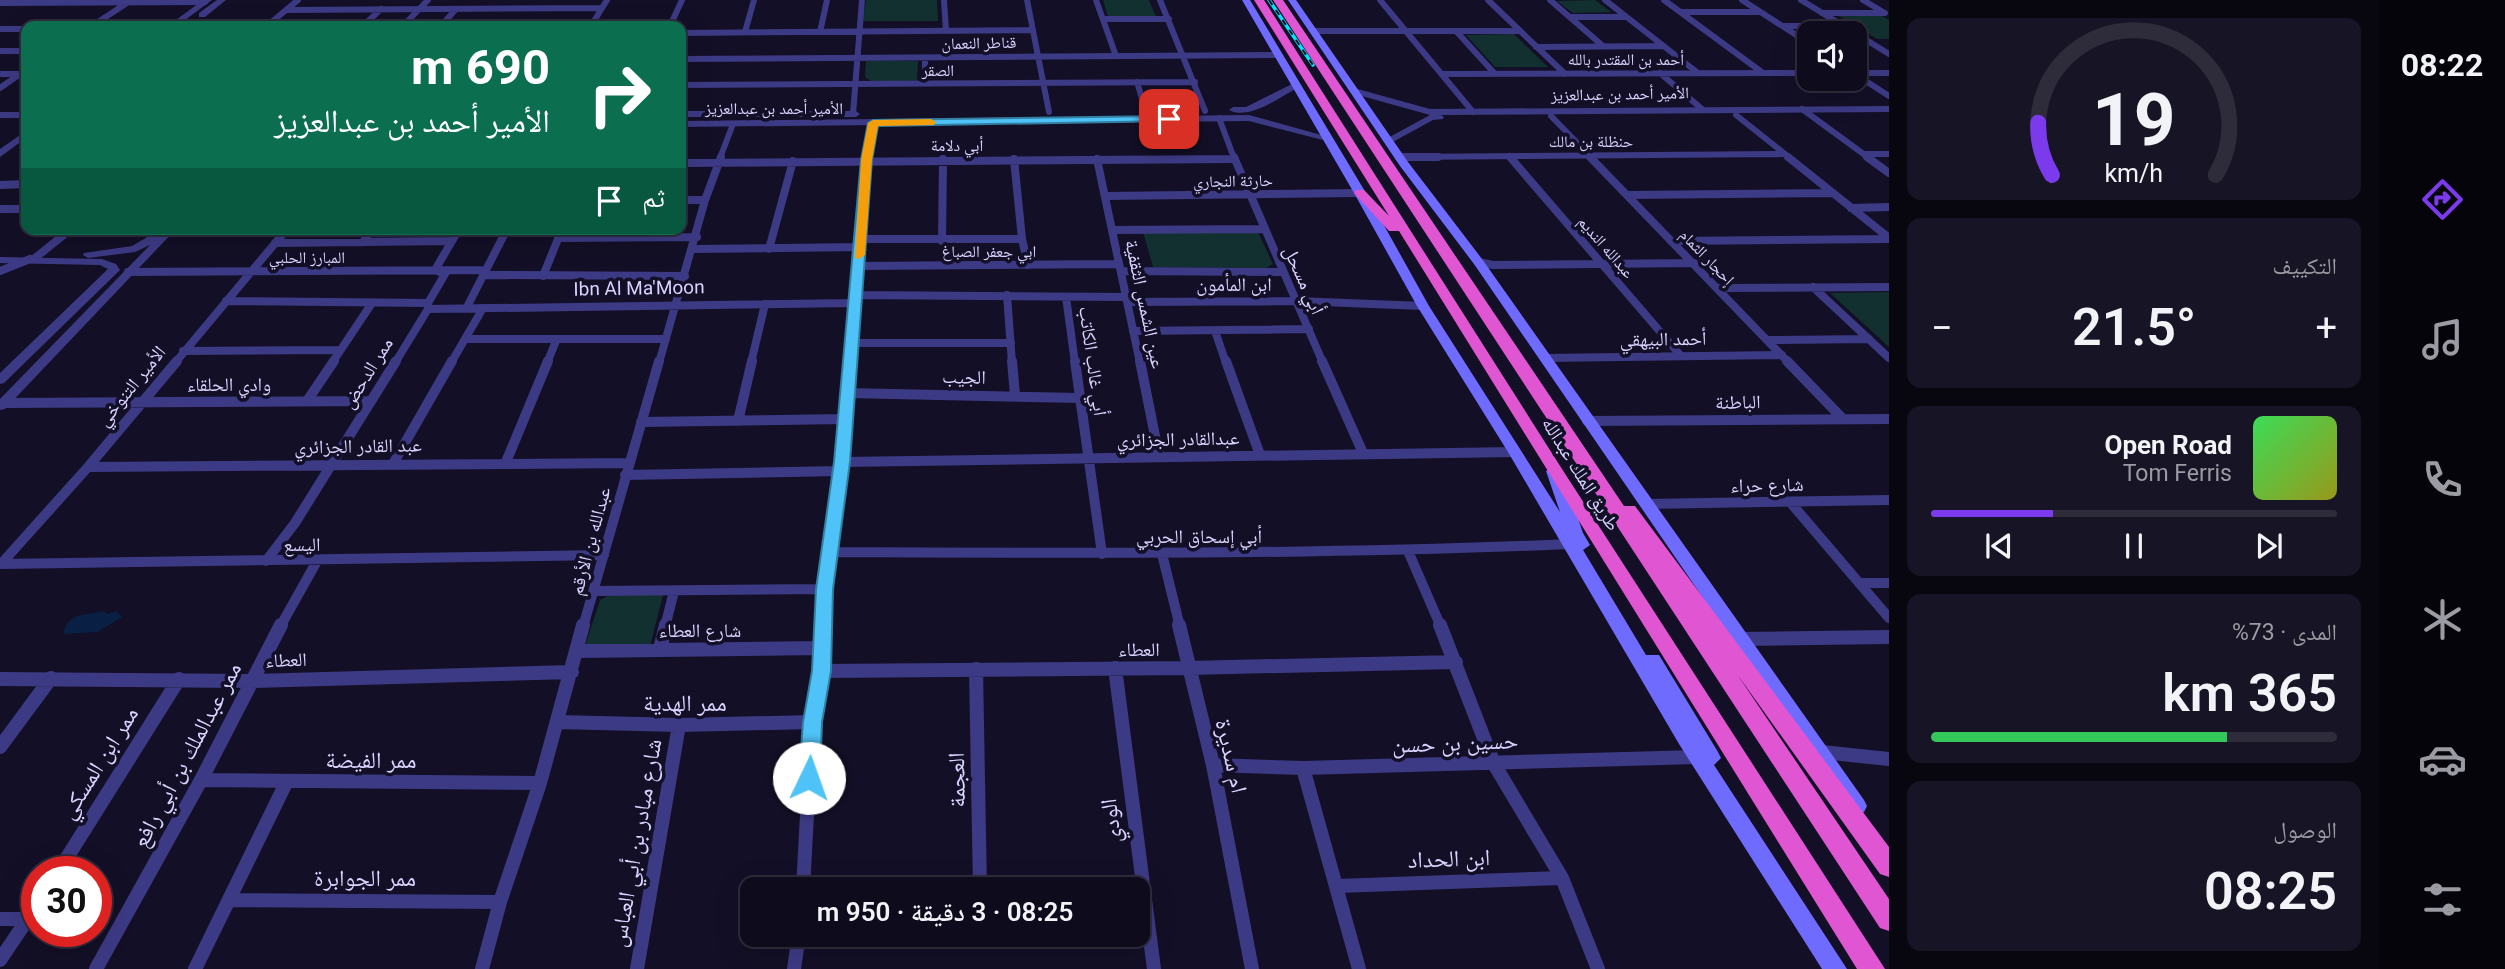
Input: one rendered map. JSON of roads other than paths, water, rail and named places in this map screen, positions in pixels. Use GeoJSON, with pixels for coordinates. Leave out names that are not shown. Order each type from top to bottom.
{"type":"FeatureCollection","features":[{"type":"Feature","properties":{"kind":"highway"},"geometry":{"type":"LineString","coordinates":[[1276,5],[1297,20],[1336,65]]}},
{"type":"Feature","properties":{"kind":"highway","name":"طريق الملك عبدالله"},"geometry":{"type":"LineString","coordinates":[[1276,5],[1448,256],[1889,920]]}},
{"type":"Feature","properties":{"kind":"highway","name":"طريق الملك عبدالله"},"geometry":{"type":"LineString","coordinates":[[1276,5],[1434,276],[1553,469],[1872,969]]}},
{"type":"Feature","properties":{"kind":"highway"},"geometry":{"type":"LineString","coordinates":[[1360,193],[1400,234],[1434,276]]}},
{"type":"Feature","properties":{"kind":"highway"},"geometry":{"type":"LineString","coordinates":[[1563,431],[1622,501],[1889,866]]}},
{"type":"Feature","properties":{"kind":"main road"},"geometry":{"type":"LineString","coordinates":[[1246,0],[1423,306],[1516,452],[1698,757],[1832,964]]}},
{"type":"Feature","properties":{"kind":"main road"},"geometry":{"type":"LineString","coordinates":[[1276,5],[1276,52]]}},
{"type":"Feature","properties":{"kind":"main road","name":"طريق الملك عبدالله"},"geometry":{"type":"LineString","coordinates":[[1276,5],[1314,31],[1401,161],[1478,262],[1645,504],[1822,752],[1889,855]]}},
{"type":"Feature","properties":{"kind":"main road"},"geometry":{"type":"LineString","coordinates":[[1401,161],[1436,221],[1448,256]]}},
{"type":"Feature","properties":{"kind":"main road"},"geometry":{"type":"LineString","coordinates":[[1553,469],[1575,533],[1832,964]]}},
{"type":"Feature","properties":{"kind":"street"},"geometry":{"type":"LineString","coordinates":[[193,21],[222,0]]}},
{"type":"Feature","properties":{"kind":"street"},"geometry":{"type":"LineString","coordinates":[[273,21],[298,0]]}},
{"type":"Feature","properties":{"kind":"street"},"geometry":{"type":"LineString","coordinates":[[408,21],[428,0]]}},
{"type":"Feature","properties":{"kind":"street"},"geometry":{"type":"LineString","coordinates":[[594,21],[607,0]]}},
{"type":"Feature","properties":{"kind":"street"},"geometry":{"type":"LineString","coordinates":[[672,21],[682,0]]}},
{"type":"Feature","properties":{"kind":"street"},"geometry":{"type":"LineString","coordinates":[[745,32],[754,0]]}},
{"type":"Feature","properties":{"kind":"street"},"geometry":{"type":"LineString","coordinates":[[820,32],[827,0]]}},
{"type":"Feature","properties":{"kind":"street"},"geometry":{"type":"LineString","coordinates":[[853,114],[862,0]]}},
{"type":"Feature","properties":{"kind":"street"},"geometry":{"type":"LineString","coordinates":[[944,0],[946,31]]}},
{"type":"Feature","properties":{"kind":"street"},"geometry":{"type":"LineString","coordinates":[[1027,0],[1049,112]]}},
{"type":"Feature","properties":{"kind":"street"},"geometry":{"type":"LineString","coordinates":[[1096,0],[1116,56]]}},
{"type":"Feature","properties":{"kind":"street"},"geometry":{"type":"LineString","coordinates":[[1160,0],[1185,56],[1205,111]]}},
{"type":"Feature","properties":{"kind":"street"},"geometry":{"type":"LineString","coordinates":[[1380,0],[1473,112]]}},
{"type":"Feature","properties":{"kind":"street"},"geometry":{"type":"LineString","coordinates":[[1488,0],[1565,74]]}},
{"type":"Feature","properties":{"kind":"street"},"geometry":{"type":"LineString","coordinates":[[1550,0],[1603,46]]}},
{"type":"Feature","properties":{"kind":"street"},"geometry":{"type":"LineString","coordinates":[[1605,0],[1698,73]]}},
{"type":"Feature","properties":{"kind":"street"},"geometry":{"type":"LineString","coordinates":[[1664,0],[1763,72]]}},
{"type":"Feature","properties":{"kind":"street"},"geometry":{"type":"LineString","coordinates":[[1742,0],[1797,36]]}},
{"type":"Feature","properties":{"kind":"street"},"geometry":{"type":"LineString","coordinates":[[1801,0],[1835,21]]}},
{"type":"Feature","properties":{"kind":"street"},"geometry":{"type":"LineString","coordinates":[[1863,0],[1887,14]]}},
{"type":"Feature","properties":{"kind":"street"},"geometry":{"type":"LineString","coordinates":[[2,4],[206,1]]}},
{"type":"Feature","properties":{"kind":"street"},"geometry":{"type":"LineString","coordinates":[[179,21],[206,1]]}},
{"type":"Feature","properties":{"kind":"street"},"geometry":{"type":"LineString","coordinates":[[100,21],[127,3]]}},
{"type":"Feature","properties":{"kind":"street"},"geometry":{"type":"LineString","coordinates":[[368,21],[381,9]]}},
{"type":"Feature","properties":{"kind":"street"},"geometry":{"type":"LineString","coordinates":[[445,21],[456,9]]}},
{"type":"Feature","properties":{"kind":"street"},"geometry":{"type":"LineString","coordinates":[[287,10],[602,9]]}},
{"type":"Feature","properties":{"kind":"street"},"geometry":{"type":"LineString","coordinates":[[1681,12],[1759,12]]}},
{"type":"Feature","properties":{"kind":"street"},"geometry":{"type":"LineString","coordinates":[[1822,13],[1887,14]]}},
{"type":"Feature","properties":{"kind":"street"},"geometry":{"type":"LineString","coordinates":[[1570,17],[1626,17]]}},
{"type":"Feature","properties":{"kind":"street"},"geometry":{"type":"LineString","coordinates":[[1103,19],[1169,19]]}},
{"type":"Feature","properties":{"kind":"street"},"geometry":{"type":"LineString","coordinates":[[1782,26],[1797,26]]}},
{"type":"Feature","properties":{"kind":"street"},"geometry":{"type":"LineString","coordinates":[[0,29],[21,29]]}},
{"type":"Feature","properties":{"kind":"street"},"geometry":{"type":"LineString","coordinates":[[686,33],[1034,30]]}},
{"type":"Feature","properties":{"kind":"street"},"geometry":{"type":"LineString","coordinates":[[1314,31],[1520,31]]}},
{"type":"Feature","properties":{"kind":"street"},"geometry":{"type":"LineString","coordinates":[[1456,31],[1495,74]]}},
{"type":"Feature","properties":{"kind":"street"},"geometry":{"type":"LineString","coordinates":[[1867,40],[1889,54]]}},
{"type":"Feature","properties":{"kind":"street"},"geometry":{"type":"LineString","coordinates":[[1870,42],[1889,42]]}},
{"type":"Feature","properties":{"kind":"street"},"geometry":{"type":"LineString","coordinates":[[1536,47],[1664,46]]}},
{"type":"Feature","properties":{"kind":"street"},"geometry":{"type":"LineString","coordinates":[[0,51],[21,51]]}},
{"type":"Feature","properties":{"kind":"street","name":"قناطر النعمان"},"geometry":{"type":"LineString","coordinates":[[686,59],[1185,56],[1276,52]]}},
{"type":"Feature","properties":{"kind":"street"},"geometry":{"type":"LineString","coordinates":[[925,58],[925,84]]}},
{"type":"Feature","properties":{"kind":"street"},"geometry":{"type":"LineString","coordinates":[[0,74],[21,72]]}},
{"type":"Feature","properties":{"kind":"street"},"geometry":{"type":"LineString","coordinates":[[0,88],[21,73]]}},
{"type":"Feature","properties":{"kind":"street"},"geometry":{"type":"LineString","coordinates":[[1660,73],[1702,109]]}},
{"type":"Feature","properties":{"kind":"street","name":"أحمد بن المقتدر بالله"},"geometry":{"type":"LineString","coordinates":[[1442,74],[1797,73]]}},
{"type":"Feature","properties":{"kind":"street"},"geometry":{"type":"LineString","coordinates":[[1867,73],[1889,73]]}},
{"type":"Feature","properties":{"kind":"street"},"geometry":{"type":"LineString","coordinates":[[1867,81],[1889,96]]}},
{"type":"Feature","properties":{"kind":"street"},"geometry":{"type":"LineString","coordinates":[[1137,82],[1146,112]]}},
{"type":"Feature","properties":{"kind":"street","name":"الصقر"},"geometry":{"type":"LineString","coordinates":[[686,85],[1195,82]]}},
{"type":"Feature","properties":{"kind":"street","name":"الأمير أحمد بن عبدالعزيز"},"geometry":{"type":"LineString","coordinates":[[686,124],[873,123],[1049,112],[1248,110],[1296,85]]}},
{"type":"Feature","properties":{"kind":"street","name":"الأمير أحمد بن عبدالعزيز"},"geometry":{"type":"LineString","coordinates":[[1354,91],[1430,112],[1702,109],[1883,112]]}},
{"type":"Feature","properties":{"kind":"street"},"geometry":{"type":"LineString","coordinates":[[1806,112],[1889,173]]}},
{"type":"Feature","properties":{"kind":"street","name":"الأمير أحمد بن عبدالعزيز"},"geometry":{"type":"LineString","coordinates":[[1389,141],[1431,117],[1736,116],[1806,112]]}},
{"type":"Feature","properties":{"kind":"street","name":"الأمير أحمد بن عبدالعزيز"},"geometry":{"type":"LineString","coordinates":[[686,114],[1219,118],[1265,120],[1327,138]]}},
{"type":"Feature","properties":{"kind":"street"},"geometry":{"type":"LineString","coordinates":[[0,116],[21,115]]}},
{"type":"Feature","properties":{"kind":"street","name":"إحجار الثمام"},"geometry":{"type":"LineString","coordinates":[[1551,116],[1842,418]]}},
{"type":"Feature","properties":{"kind":"street"},"geometry":{"type":"LineString","coordinates":[[1736,116],[1889,238]]}},
{"type":"Feature","properties":{"kind":"street","name":"أبي مسحل"},"geometry":{"type":"LineString","coordinates":[[1219,118],[1232,159],[1363,453]]}},
{"type":"Feature","properties":{"kind":"street"},"geometry":{"type":"LineString","coordinates":[[804,877],[812,722],[821,671],[828,552],[841,466],[867,160],[873,123]]}},
{"type":"Feature","properties":{"kind":"street","name":"عبدالله بن الأرقم"},"geometry":{"type":"LineString","coordinates":[[482,969],[500,902],[558,722],[625,475],[694,249],[705,200],[733,124]]}},
{"type":"Feature","properties":{"kind":"street"},"geometry":{"type":"LineString","coordinates":[[2,152],[21,140]]}},
{"type":"Feature","properties":{"kind":"street","name":"حنظلة بن مالك"},"geometry":{"type":"LineString","coordinates":[[1401,161],[1509,156],[1784,154]]}},
{"type":"Feature","properties":{"kind":"street"},"geometry":{"type":"LineString","coordinates":[[1864,154],[1889,154]]}},
{"type":"Feature","properties":{"kind":"street","name":"عبدالله النديم"},"geometry":{"type":"LineString","coordinates":[[1509,156],[1681,356]]}},
{"type":"Feature","properties":{"kind":"street"},"geometry":{"type":"LineString","coordinates":[[943,159],[943,241]]}},
{"type":"Feature","properties":{"kind":"street","name":"أبي دلامة"},"geometry":{"type":"LineString","coordinates":[[686,163],[943,159],[1232,159]]}},
{"type":"Feature","properties":{"kind":"street"},"geometry":{"type":"LineString","coordinates":[[1014,159],[1022,239],[1028,265]]}},
{"type":"Feature","properties":{"kind":"street","name":"عين الشمس الثقفية"},"geometry":{"type":"LineString","coordinates":[[1097,159],[1159,456]]}},
{"type":"Feature","properties":{"kind":"street"},"geometry":{"type":"LineString","coordinates":[[769,249],[793,161]]}},
{"type":"Feature","properties":{"kind":"street"},"geometry":{"type":"LineString","coordinates":[[0,185],[21,184]]}},
{"type":"Feature","properties":{"kind":"street","name":"حارثة النجاري"},"geometry":{"type":"LineString","coordinates":[[1106,196],[1360,193]]}},
{"type":"Feature","properties":{"kind":"street"},"geometry":{"type":"LineString","coordinates":[[1627,195],[1833,193]]}},
{"type":"Feature","properties":{"kind":"street"},"geometry":{"type":"LineString","coordinates":[[686,200],[705,200]]}},
{"type":"Feature","properties":{"kind":"street"},"geometry":{"type":"LineString","coordinates":[[1851,208],[1889,207]]}},
{"type":"Feature","properties":{"kind":"street"},"geometry":{"type":"LineString","coordinates":[[0,209],[21,209]]}},
{"type":"Feature","properties":{"kind":"street"},"geometry":{"type":"LineString","coordinates":[[1112,230],[1265,229]]}},
{"type":"Feature","properties":{"kind":"street"},"geometry":{"type":"LineString","coordinates":[[36,259],[64,235]]}},
{"type":"Feature","properties":{"kind":"street"},"geometry":{"type":"LineString","coordinates":[[0,260],[135,249],[159,235]]}},
{"type":"Feature","properties":{"kind":"street"},"geometry":{"type":"LineString","coordinates":[[2,404],[163,235]]}},
{"type":"Feature","properties":{"kind":"street","name":"الأمير التنوخي"},"geometry":{"type":"LineString","coordinates":[[1,565],[88,467],[282,235]]}},
{"type":"Feature","properties":{"kind":"street"},"geometry":{"type":"LineString","coordinates":[[363,242],[368,235]]}},
{"type":"Feature","properties":{"kind":"street"},"geometry":{"type":"LineString","coordinates":[[435,270],[455,235]]}},
{"type":"Feature","properties":{"kind":"street"},"geometry":{"type":"LineString","coordinates":[[467,307],[504,235]]}},
{"type":"Feature","properties":{"kind":"street"},"geometry":{"type":"LineString","coordinates":[[543,276],[559,235]]}},
{"type":"Feature","properties":{"kind":"street"},"geometry":{"type":"LineString","coordinates":[[628,235],[697,237]]}},
{"type":"Feature","properties":{"kind":"street"},"geometry":{"type":"LineString","coordinates":[[1671,241],[1889,238]]}},
{"type":"Feature","properties":{"kind":"street"},"geometry":{"type":"LineString","coordinates":[[694,249],[769,249],[860,243],[1022,239]]}},
{"type":"Feature","properties":{"kind":"street"},"geometry":{"type":"LineString","coordinates":[[275,243],[452,241]]}},
{"type":"Feature","properties":{"kind":"street"},"geometry":{"type":"LineString","coordinates":[[0,271],[36,259],[102,262],[113,267],[112,273],[0,380]]}},
{"type":"Feature","properties":{"kind":"street"},"geometry":{"type":"LineString","coordinates":[[1478,262],[1493,265],[1693,263]]}},
{"type":"Feature","properties":{"kind":"street","name":"ابي جعفر الصباغ"},"geometry":{"type":"LineString","coordinates":[[858,266],[1028,265],[1282,272]]}},
{"type":"Feature","properties":{"kind":"street","name":"المبارز الحلبي"},"geometry":{"type":"LineString","coordinates":[[128,272],[435,270],[543,276],[685,276]]}},
{"type":"Feature","properties":{"kind":"street","name":"ممر الدحض"},"geometry":{"type":"LineString","coordinates":[[266,561],[295,523],[429,305],[446,274],[435,270]]}},
{"type":"Feature","properties":{"kind":"street"},"geometry":{"type":"LineString","coordinates":[[1812,287],[1889,358]]}},
{"type":"Feature","properties":{"kind":"street"},"geometry":{"type":"LineString","coordinates":[[1717,288],[1889,287]]}},
{"type":"Feature","properties":{"kind":"street"},"geometry":{"type":"LineString","coordinates":[[1007,295],[1016,395]]}},
{"type":"Feature","properties":{"kind":"street","name":"Ibn Al Ma'Moon"},"geometry":{"type":"LineString","coordinates":[[226,301],[483,308],[765,304],[1007,295],[1128,299]]}},
{"type":"Feature","properties":{"kind":"street","name":"أبي غالب الكاتب"},"geometry":{"type":"LineString","coordinates":[[1066,297],[1102,554]]}},
{"type":"Feature","properties":{"kind":"street","name":"ابن المأمون"},"geometry":{"type":"LineString","coordinates":[[1128,299],[1423,306]]}},
{"type":"Feature","properties":{"kind":"street"},"geometry":{"type":"LineString","coordinates":[[307,401],[372,303]]}},
{"type":"Feature","properties":{"kind":"street"},"geometry":{"type":"LineString","coordinates":[[738,421],[765,304]]}},
{"type":"Feature","properties":{"kind":"street"},"geometry":{"type":"LineString","coordinates":[[394,462],[483,308]]}},
{"type":"Feature","properties":{"kind":"street"},"geometry":{"type":"LineString","coordinates":[[1132,331],[1309,329]]}},
{"type":"Feature","properties":{"kind":"street"},"geometry":{"type":"LineString","coordinates":[[1215,331],[1260,455]]}},
{"type":"Feature","properties":{"kind":"street"},"geometry":{"type":"LineString","coordinates":[[465,339],[666,339]]}},
{"type":"Feature","properties":{"kind":"street"},"geometry":{"type":"LineString","coordinates":[[1768,340],[1869,339]]}},
{"type":"Feature","properties":{"kind":"street"},"geometry":{"type":"LineString","coordinates":[[506,462],[556,341]]}},
{"type":"Feature","properties":{"kind":"street"},"geometry":{"type":"LineString","coordinates":[[852,343],[1011,343]]}},
{"type":"Feature","properties":{"kind":"street"},"geometry":{"type":"LineString","coordinates":[[183,351],[339,350]]}},
{"type":"Feature","properties":{"kind":"street","name":"أحمد البيهقي"},"geometry":{"type":"LineString","coordinates":[[1544,358],[1782,355]]}},
{"type":"Feature","properties":{"kind":"street","name":"الجيب"},"geometry":{"type":"LineString","coordinates":[[847,393],[1080,398]]}},
{"type":"Feature","properties":{"kind":"street","name":"وادي الحلقاء"},"geometry":{"type":"LineString","coordinates":[[2,404],[371,401]]}},
{"type":"Feature","properties":{"kind":"street"},"geometry":{"type":"LineString","coordinates":[[641,422],[845,419]]}},
{"type":"Feature","properties":{"kind":"street","name":"الباطنة"},"geometry":{"type":"LineString","coordinates":[[1587,421],[1889,419]]}},
{"type":"Feature","properties":{"kind":"street","name":"عبدالقادر الجزائري"},"geometry":{"type":"LineString","coordinates":[[625,475],[1159,456],[1516,452]]}},
{"type":"Feature","properties":{"kind":"street","name":"عبد القادر الجزائري"},"geometry":{"type":"LineString","coordinates":[[88,467],[394,462],[629,463]]}},
{"type":"Feature","properties":{"kind":"street","name":"شارع حراء"},"geometry":{"type":"LineString","coordinates":[[1645,504],[1889,500]]}},
{"type":"Feature","properties":{"kind":"street"},"geometry":{"type":"LineString","coordinates":[[1790,502],[1889,618]]}},
{"type":"Feature","properties":{"kind":"street","name":"أبي إسحاق الحربي"},"geometry":{"type":"LineString","coordinates":[[828,552],[1162,554],[1408,551],[1570,544]]}},
{"type":"Feature","properties":{"kind":"street"},"geometry":{"type":"LineString","coordinates":[[1408,551],[1456,662],[1494,764],[1562,878],[1598,969]]}},
{"type":"Feature","properties":{"kind":"street","name":"ام سديرة"},"geometry":{"type":"LineString","coordinates":[[1162,554],[1213,765],[1252,969]]}},
{"type":"Feature","properties":{"kind":"street","name":"اليسع"},"geometry":{"type":"LineString","coordinates":[[1,565],[604,555]]}},
{"type":"Feature","properties":{"kind":"street","name":"ممر عبدالملك بن أبي رافع"},"geometry":{"type":"LineString","coordinates":[[96,969],[201,780],[250,681],[317,561]]}},
{"type":"Feature","properties":{"kind":"street"},"geometry":{"type":"LineString","coordinates":[[1860,583],[1889,583]]}},
{"type":"Feature","properties":{"kind":"street"},"geometry":{"type":"LineString","coordinates":[[595,591],[825,589]]}},
{"type":"Feature","properties":{"kind":"street"},"geometry":{"type":"LineString","coordinates":[[660,649],[674,591]]}},
{"type":"Feature","properties":{"kind":"street"},"geometry":{"type":"LineString","coordinates":[[1741,639],[1889,637]]}},
{"type":"Feature","properties":{"kind":"street","name":"شارع العطاء"},"geometry":{"type":"LineString","coordinates":[[578,651],[823,648]]}},
{"type":"Feature","properties":{"kind":"street","name":"العطاء"},"geometry":{"type":"LineString","coordinates":[[821,671],[1188,668],[1456,662]]}},
{"type":"Feature","properties":{"kind":"street","name":"الودي"},"geometry":{"type":"LineString","coordinates":[[1115,668],[1137,877]]}},
{"type":"Feature","properties":{"kind":"street","name":"العجمة"},"geometry":{"type":"LineString","coordinates":[[976,669],[980,877]]}},
{"type":"Feature","properties":{"kind":"street","name":"العطاء"},"geometry":{"type":"LineString","coordinates":[[0,679],[250,681],[572,672]]}},
{"type":"Feature","properties":{"kind":"street"},"geometry":{"type":"LineString","coordinates":[[0,747],[51,678]]}},
{"type":"Feature","properties":{"kind":"street","name":"ممر ابن المسكي"},"geometry":{"type":"LineString","coordinates":[[68,856],[179,679]]}},
{"type":"Feature","properties":{"kind":"street","name":"ممر الهدية"},"geometry":{"type":"LineString","coordinates":[[558,722],[680,725],[812,722]]}},
{"type":"Feature","properties":{"kind":"street","name":"شارع مبادر بن أبي العباس"},"geometry":{"type":"LineString","coordinates":[[637,969],[680,725]]}},
{"type":"Feature","properties":{"kind":"street"},"geometry":{"type":"LineString","coordinates":[[1822,752],[1889,759]]}},
{"type":"Feature","properties":{"kind":"street","name":"حسين بن حسن"},"geometry":{"type":"LineString","coordinates":[[1213,765],[1303,768],[1698,757]]}},
{"type":"Feature","properties":{"kind":"street"},"geometry":{"type":"LineString","coordinates":[[1303,768],[1359,969]]}},
{"type":"Feature","properties":{"kind":"street","name":"ممر الفيضة"},"geometry":{"type":"LineString","coordinates":[[201,780],[540,783]]}},
{"type":"Feature","properties":{"kind":"street"},"geometry":{"type":"LineString","coordinates":[[195,969],[287,781]]}},
{"type":"Feature","properties":{"kind":"street","name":"ابن الحداد"},"geometry":{"type":"LineString","coordinates":[[1338,886],[1562,878]]}},
{"type":"Feature","properties":{"kind":"street","name":"ممر الجوابرة"},"geometry":{"type":"LineString","coordinates":[[230,900],[500,902]]}},
{"type":"Feature","properties":{"kind":"street"},"geometry":{"type":"LineString","coordinates":[[0,919],[21,919]]}},
{"type":"Feature","properties":{"kind":"street"},"geometry":{"type":"LineString","coordinates":[[0,960],[21,929]]}},
{"type":"Feature","properties":{"kind":"street"},"geometry":{"type":"LineString","coordinates":[[794,969],[797,947]]}},
{"type":"Feature","properties":{"kind":"street","name":"الودي"},"geometry":{"type":"LineString","coordinates":[[1149,947],[1154,969]]}},
{"type":"Feature","properties":{"kind":"water"},"geometry":{"type":"Polygon","coordinates":[[[103,611],[108,614],[116,611],[122,617],[97,632],[63,634],[73,618],[103,611]]]}},
{"type":"Feature","properties":{"kind":"railway"},"geometry":{"type":"LineString","coordinates":[[1269,0],[1313,65]]}}]}
